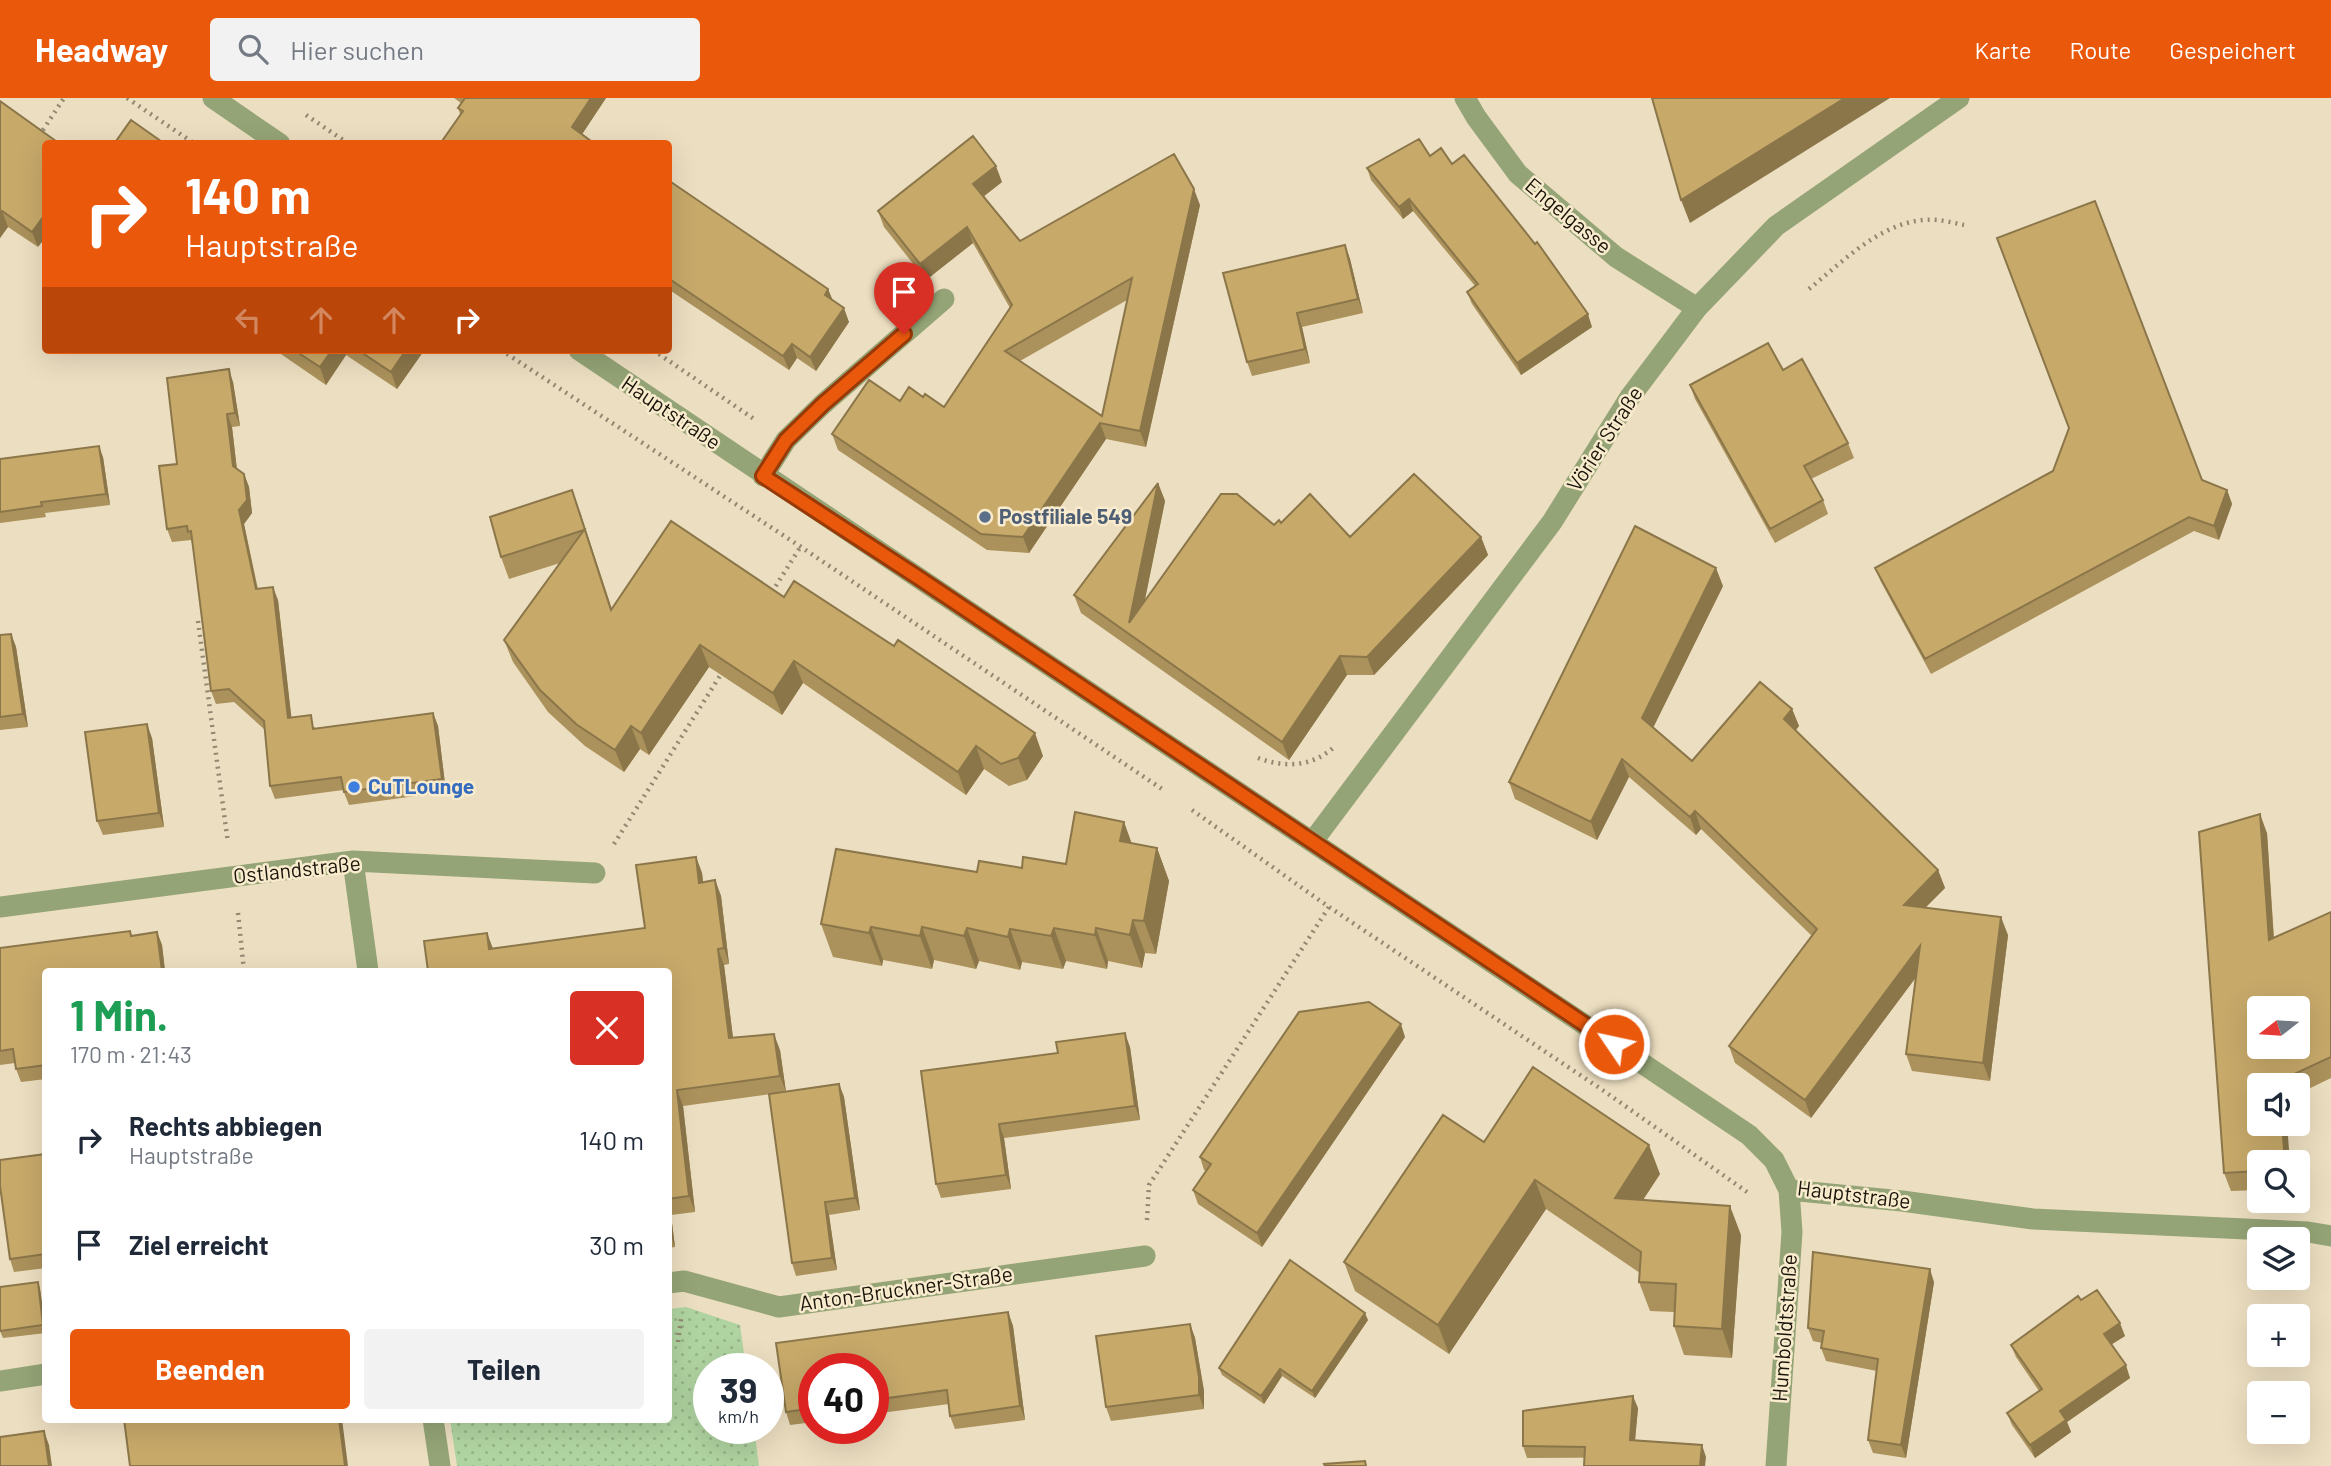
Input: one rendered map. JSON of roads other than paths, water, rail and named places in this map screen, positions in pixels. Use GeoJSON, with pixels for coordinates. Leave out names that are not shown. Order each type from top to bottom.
{"type":"FeatureCollection","features":[{"type":"Feature","properties":{"kind":"street"},"geometry":{"type":"LineString","coordinates":[[213,98],[274,140]]}},
{"type":"Feature","properties":{"kind":"street","name":"Engelgasse"},"geometry":{"type":"LineString","coordinates":[[1465,98],[1518,174],[1616,257],[1697,308]]}},
{"type":"Feature","properties":{"kind":"street","name":"Vörier Straße"},"geometry":{"type":"LineString","coordinates":[[1313,841],[1552,522],[1630,397],[1697,308],[1776,226],[1959,98]]}},
{"type":"Feature","properties":{"kind":"street"},"geometry":{"type":"LineString","coordinates":[[763,476],[786,440],[823,404],[944,299]]}},
{"type":"Feature","properties":{"kind":"street","name":"Hauptstraße"},"geometry":{"type":"LineString","coordinates":[[585,354],[1749,1135],[1774,1160],[1789,1190],[1902,1201],[2033,1219],[2308,1232],[2331,1236]]}},
{"type":"Feature","properties":{"kind":"street"},"geometry":{"type":"LineString","coordinates":[[353,861],[368,968]]}},
{"type":"Feature","properties":{"kind":"street","name":"Ostlandstraße"},"geometry":{"type":"LineString","coordinates":[[0,906],[353,861],[595,873]]}},
{"type":"Feature","properties":{"kind":"street","name":"Humboldtstraße"},"geometry":{"type":"LineString","coordinates":[[1776,1466],[1792,1232],[1789,1190]]}},
{"type":"Feature","properties":{"kind":"street","name":"Anton-Bruckner-Straße"},"geometry":{"type":"LineString","coordinates":[[672,1282],[684,1281],[779,1307],[1146,1256]]}},
{"type":"Feature","properties":{"kind":"street"},"geometry":{"type":"LineString","coordinates":[[0,1381],[42,1375]]}},
{"type":"Feature","properties":{"kind":"street"},"geometry":{"type":"LineString","coordinates":[[434,1423],[440,1466]]}},
{"type":"Feature","properties":{"kind":"place","name":"Postfiliale 549"},"geometry":{"type":"Point","coordinates":[985,517]}},
{"type":"Feature","properties":{"kind":"place","name":"CuTLounge"},"geometry":{"type":"Point","coordinates":[354,787]}}]}
